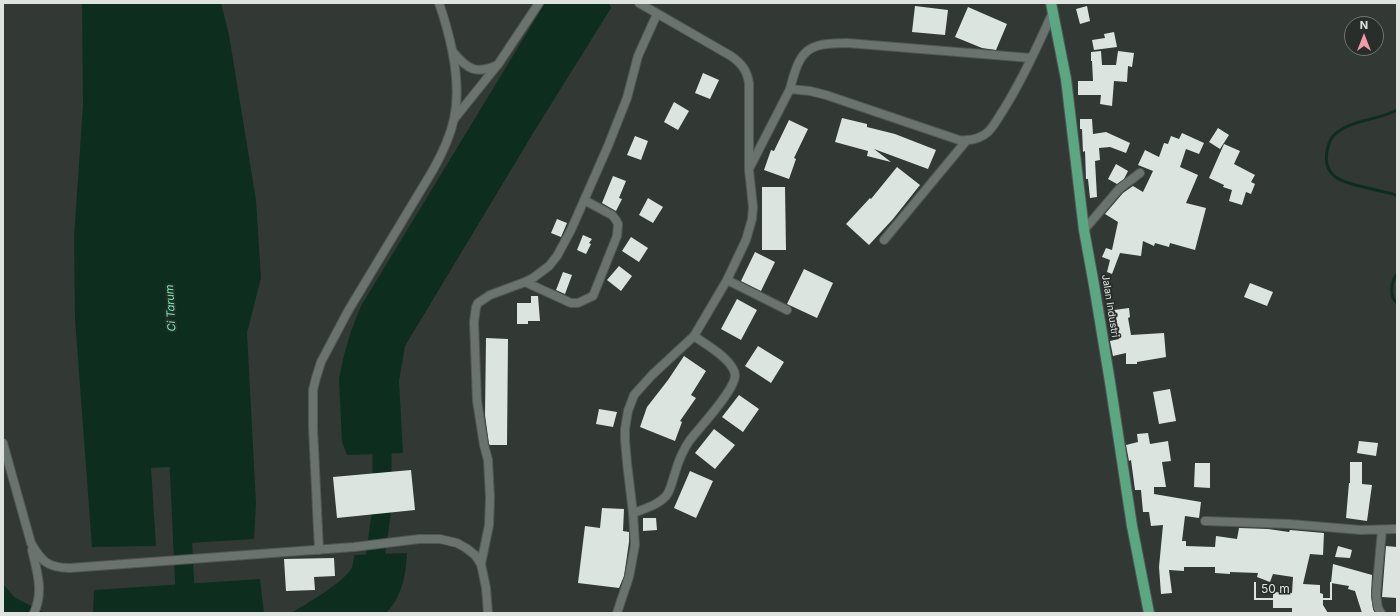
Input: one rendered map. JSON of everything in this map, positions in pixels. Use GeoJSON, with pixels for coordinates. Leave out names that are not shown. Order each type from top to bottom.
{"type":"FeatureCollection","features":[{"type":"Feature","properties":{"kind":"main road","name":"Jalan Industri"},"geometry":{"type":"LineString","coordinates":[[1052,8],[1066,79],[1084,230],[1132,526],[1149,613]]}},
{"type":"Feature","properties":{"kind":"street"},"geometry":{"type":"LineString","coordinates":[[319,550],[313,428],[313,390],[324,356],[348,311],[441,156],[454,119],[456,97],[453,52],[439,3]]}},
{"type":"Feature","properties":{"kind":"street"},"geometry":{"type":"LineString","coordinates":[[454,119],[499,63],[539,3]]}},
{"type":"Feature","properties":{"kind":"street"},"geometry":{"type":"LineString","coordinates":[[617,613],[624,594],[633,560],[635,545],[634,513],[625,429],[628,411],[634,395],[652,375],[694,336],[727,280],[746,240],[752,219],[753,207],[749,170],[749,83],[746,71],[738,61],[731,56],[639,3]]}},
{"type":"Feature","properties":{"kind":"street"},"geometry":{"type":"LineString","coordinates":[[790,89],[810,91],[826,95],[951,137],[967,140],[981,136],[988,132],[1016,90],[1052,8]]}},
{"type":"Feature","properties":{"kind":"street"},"geometry":{"type":"LineString","coordinates":[[481,564],[489,525],[490,498],[488,460],[477,401],[475,312],[478,303],[490,295],[525,282],[553,262],[571,230],[625,105],[638,56],[657,14]]}},
{"type":"Feature","properties":{"kind":"street"},"geometry":{"type":"LineString","coordinates":[[749,170],[790,89],[800,57],[808,50],[818,46],[831,43],[847,43],[1031,58]]}},
{"type":"Feature","properties":{"kind":"street"},"geometry":{"type":"LineString","coordinates":[[453,52],[466,65],[480,71],[484,71],[499,63]]}},
{"type":"Feature","properties":{"kind":"street"},"geometry":{"type":"LineString","coordinates":[[884,240],[967,140]]}},
{"type":"Feature","properties":{"kind":"street"},"geometry":{"type":"LineString","coordinates":[[1084,230],[1120,189],[1140,173]]}},
{"type":"Feature","properties":{"kind":"street"},"geometry":{"type":"LineString","coordinates":[[525,282],[571,303],[578,303],[593,296],[617,236],[618,224],[612,215],[584,200]]}},
{"type":"Feature","properties":{"kind":"street"},"geometry":{"type":"LineString","coordinates":[[727,280],[787,310]]}},
{"type":"Feature","properties":{"kind":"street"},"geometry":{"type":"LineString","coordinates":[[634,513],[656,503],[667,495],[679,461],[689,442],[729,391],[734,380],[734,372],[730,363],[694,336]]}},
{"type":"Feature","properties":{"kind":"street"},"geometry":{"type":"LineString","coordinates":[[3,443],[31,543],[40,590],[38,604],[34,613]]}},
{"type":"Feature","properties":{"kind":"street"},"geometry":{"type":"LineString","coordinates":[[1205,521],[1290,524],[1361,530],[1397,529]]}},
{"type":"Feature","properties":{"kind":"street"},"geometry":{"type":"LineString","coordinates":[[1381,613],[1378,608],[1376,595],[1382,530]]}},
{"type":"Feature","properties":{"kind":"street"},"geometry":{"type":"LineString","coordinates":[[31,543],[37,555],[52,567],[70,568],[354,548],[419,539],[440,539],[457,543],[466,548],[475,555],[481,564],[486,588],[488,613]]}},
{"type":"Feature","properties":{"kind":"water"},"geometry":{"type":"Polygon","coordinates":[[[82,3],[221,3],[229,35],[256,200],[261,278],[247,333],[256,503],[254,539],[189,543],[186,466],[151,468],[156,546],[92,547],[75,319],[74,237],[83,105],[82,3]]]}},
{"type":"Feature","properties":{"kind":"water"},"geometry":{"type":"Polygon","coordinates":[[[545,3],[609,3],[611,8],[535,130],[405,346],[399,381],[403,453],[347,455],[342,442],[339,378],[351,331],[361,306],[545,3]]]}},
{"type":"Feature","properties":{"kind":"water"},"geometry":{"type":"Polygon","coordinates":[[[407,553],[406,569],[402,585],[396,600],[386,613],[291,613],[334,586],[342,579],[352,567],[354,555],[407,553]]]}},
{"type":"Feature","properties":{"kind":"water"},"geometry":{"type":"Polygon","coordinates":[[[260,579],[264,613],[93,613],[94,590],[260,579]]]}},
{"type":"Feature","properties":{"kind":"water"},"geometry":{"type":"Polygon","coordinates":[[[3,584],[14,597],[45,613],[3,613],[3,584]]]}},
{"type":"Feature","properties":{"kind":"building"},"geometry":{"type":"Polygon","coordinates":[[[915,6],[948,10],[945,35],[912,32],[915,6]]]}},
{"type":"Feature","properties":{"kind":"building"},"geometry":{"type":"Polygon","coordinates":[[[1087,6],[1090,21],[1080,24],[1076,9],[1087,6]]]}},
{"type":"Feature","properties":{"kind":"building"},"geometry":{"type":"Polygon","coordinates":[[[968,7],[1007,24],[996,50],[982,48],[955,37],[968,7]]]}},
{"type":"Feature","properties":{"kind":"building"},"geometry":{"type":"Polygon","coordinates":[[[1114,32],[1117,47],[1094,50],[1092,40],[1105,38],[1104,34],[1114,32]]]}},
{"type":"Feature","properties":{"kind":"building"},"geometry":{"type":"Polygon","coordinates":[[[1101,51],[1102,65],[1116,65],[1118,51],[1134,53],[1132,67],[1128,66],[1127,82],[1114,81],[1112,106],[1100,104],[1101,95],[1078,95],[1078,81],[1093,81],[1091,52],[1101,51]]]}},
{"type":"Feature","properties":{"kind":"building"},"geometry":{"type":"Polygon","coordinates":[[[703,73],[719,80],[710,99],[695,93],[703,73]]]}},
{"type":"Feature","properties":{"kind":"building"},"geometry":{"type":"Polygon","coordinates":[[[674,102],[689,111],[678,130],[664,122],[674,102]]]}},
{"type":"Feature","properties":{"kind":"building"},"geometry":{"type":"Polygon","coordinates":[[[842,118],[867,124],[867,127],[895,134],[936,150],[928,169],[874,149],[891,162],[867,156],[868,151],[835,142],[842,118]]]}},
{"type":"Feature","properties":{"kind":"building"},"geometry":{"type":"Polygon","coordinates":[[[1080,119],[1092,119],[1093,134],[1106,132],[1130,143],[1126,153],[1110,147],[1099,148],[1100,160],[1095,161],[1097,197],[1090,198],[1088,179],[1086,179],[1085,151],[1083,152],[1080,119]]]}},
{"type":"Feature","properties":{"kind":"building"},"geometry":{"type":"Polygon","coordinates":[[[789,120],[808,129],[794,158],[796,159],[789,179],[764,170],[771,150],[774,151],[789,120]]]}},
{"type":"Feature","properties":{"kind":"building"},"geometry":{"type":"Polygon","coordinates":[[[1218,128],[1229,135],[1220,149],[1209,142],[1218,128]]]}},
{"type":"Feature","properties":{"kind":"building"},"geometry":{"type":"Polygon","coordinates":[[[1182,133],[1204,143],[1199,154],[1186,149],[1180,167],[1198,175],[1186,203],[1206,208],[1195,250],[1170,243],[1169,247],[1155,243],[1154,246],[1143,241],[1141,256],[1120,253],[1112,274],[1107,272],[1110,260],[1102,257],[1106,248],[1112,250],[1118,222],[1105,214],[1123,193],[1133,186],[1143,192],[1153,171],[1138,165],[1145,150],[1159,157],[1164,143],[1168,144],[1171,136],[1179,139],[1182,133]]]}},
{"type":"Feature","properties":{"kind":"building"},"geometry":{"type":"Polygon","coordinates":[[[635,136],[648,141],[641,160],[627,155],[635,136]]]}},
{"type":"Feature","properties":{"kind":"building"},"geometry":{"type":"Polygon","coordinates":[[[1224,144],[1240,151],[1234,164],[1255,175],[1251,182],[1255,184],[1251,194],[1246,192],[1242,205],[1229,201],[1232,190],[1223,187],[1224,185],[1209,178],[1224,144]]]}},
{"type":"Feature","properties":{"kind":"building"},"geometry":{"type":"Polygon","coordinates":[[[1116,164],[1128,171],[1124,179],[1117,184],[1108,179],[1116,164]]]}},
{"type":"Feature","properties":{"kind":"building"},"geometry":{"type":"Polygon","coordinates":[[[897,167],[920,185],[893,219],[869,245],[846,224],[870,198],[871,199],[897,167]]]}},
{"type":"Feature","properties":{"kind":"building"},"geometry":{"type":"Polygon","coordinates":[[[613,176],[626,181],[619,198],[622,199],[616,211],[602,203],[613,176]]]}},
{"type":"Feature","properties":{"kind":"building"},"geometry":{"type":"Polygon","coordinates":[[[762,187],[785,187],[786,250],[762,250],[762,187]]]}},
{"type":"Feature","properties":{"kind":"building"},"geometry":{"type":"Polygon","coordinates":[[[648,198],[663,207],[653,223],[639,215],[648,198]]]}},
{"type":"Feature","properties":{"kind":"building"},"geometry":{"type":"Polygon","coordinates":[[[557,219],[567,223],[561,237],[551,233],[557,219]]]}},
{"type":"Feature","properties":{"kind":"building"},"geometry":{"type":"Polygon","coordinates":[[[583,235],[592,239],[589,243],[591,244],[586,254],[577,250],[583,235]]]}},
{"type":"Feature","properties":{"kind":"building"},"geometry":{"type":"Polygon","coordinates":[[[631,237],[648,248],[639,262],[622,251],[631,237]]]}},
{"type":"Feature","properties":{"kind":"building"},"geometry":{"type":"Polygon","coordinates":[[[755,252],[775,262],[761,291],[741,281],[755,252]]]}},
{"type":"Feature","properties":{"kind":"building"},"geometry":{"type":"Polygon","coordinates":[[[619,266],[632,276],[621,291],[607,280],[619,266]]]}},
{"type":"Feature","properties":{"kind":"building"},"geometry":{"type":"Polygon","coordinates":[[[804,269],[833,283],[817,318],[787,304],[804,269]]]}},
{"type":"Feature","properties":{"kind":"building"},"geometry":{"type":"Polygon","coordinates":[[[563,272],[572,275],[565,294],[556,290],[563,272]]]}},
{"type":"Feature","properties":{"kind":"building"},"geometry":{"type":"Polygon","coordinates":[[[1250,283],[1273,292],[1267,306],[1244,297],[1250,283]]]}},
{"type":"Feature","properties":{"kind":"building"},"geometry":{"type":"Polygon","coordinates":[[[531,296],[538,296],[540,321],[528,321],[528,324],[517,324],[517,303],[531,303],[531,296]]]}},
{"type":"Feature","properties":{"kind":"building"},"geometry":{"type":"Polygon","coordinates":[[[737,299],[757,310],[741,340],[721,329],[737,299]]]}},
{"type":"Feature","properties":{"kind":"building"},"geometry":{"type":"Polygon","coordinates":[[[1129,308],[1130,317],[1128,318],[1131,335],[1164,333],[1166,357],[1137,362],[1137,364],[1126,364],[1126,353],[1113,356],[1110,341],[1119,339],[1114,310],[1129,308]]]}},
{"type":"Feature","properties":{"kind":"building"},"geometry":{"type":"Polygon","coordinates":[[[486,338],[508,339],[507,445],[489,444],[485,415],[486,338]]]}},
{"type":"Feature","properties":{"kind":"building"},"geometry":{"type":"Polygon","coordinates":[[[758,346],[784,362],[771,383],[745,366],[758,346]]]}},
{"type":"Feature","properties":{"kind":"building"},"geometry":{"type":"Polygon","coordinates":[[[684,356],[706,371],[691,395],[696,398],[680,421],[682,422],[675,441],[640,427],[647,407],[684,356]]]}},
{"type":"Feature","properties":{"kind":"building"},"geometry":{"type":"Polygon","coordinates":[[[1170,389],[1176,421],[1159,424],[1153,392],[1170,389]]]}},
{"type":"Feature","properties":{"kind":"building"},"geometry":{"type":"Polygon","coordinates":[[[739,395],[759,409],[743,432],[722,417],[739,395]]]}},
{"type":"Feature","properties":{"kind":"building"},"geometry":{"type":"Polygon","coordinates":[[[599,409],[617,412],[613,427],[596,424],[599,409]]]}},
{"type":"Feature","properties":{"kind":"building"},"geometry":{"type":"Polygon","coordinates":[[[714,429],[735,445],[715,469],[695,453],[714,429]]]}},
{"type":"Feature","properties":{"kind":"building"},"geometry":{"type":"Polygon","coordinates":[[[1148,433],[1150,444],[1168,441],[1171,461],[1162,462],[1166,487],[1154,487],[1154,494],[1201,502],[1199,518],[1185,516],[1182,541],[1186,541],[1186,546],[1215,547],[1216,536],[1237,539],[1239,528],[1324,533],[1323,555],[1310,554],[1303,584],[1320,585],[1320,593],[1323,594],[1323,605],[1328,613],[1292,613],[1292,608],[1273,608],[1273,592],[1292,593],[1293,577],[1273,574],[1270,582],[1257,577],[1258,573],[1215,573],[1215,567],[1184,567],[1184,571],[1169,570],[1172,593],[1161,594],[1159,567],[1163,525],[1151,526],[1149,512],[1143,512],[1141,490],[1135,490],[1131,460],[1129,461],[1126,445],[1138,442],[1137,434],[1148,433]]]}},
{"type":"Feature","properties":{"kind":"building"},"geometry":{"type":"Polygon","coordinates":[[[1359,441],[1378,443],[1376,456],[1357,453],[1359,441]]]}},
{"type":"Feature","properties":{"kind":"building"},"geometry":{"type":"Polygon","coordinates":[[[1350,462],[1362,462],[1362,484],[1372,485],[1367,521],[1346,518],[1350,483],[1350,462]]]}},
{"type":"Feature","properties":{"kind":"building"},"geometry":{"type":"Polygon","coordinates":[[[1195,463],[1210,463],[1210,488],[1194,487],[1195,463]]]}},
{"type":"Feature","properties":{"kind":"building"},"geometry":{"type":"Polygon","coordinates":[[[411,470],[415,510],[337,518],[333,477],[411,470]]]}},
{"type":"Feature","properties":{"kind":"building"},"geometry":{"type":"Polygon","coordinates":[[[690,471],[713,481],[696,518],[674,508],[690,471]]]}},
{"type":"Feature","properties":{"kind":"building"},"geometry":{"type":"Polygon","coordinates":[[[602,508],[624,509],[623,531],[629,532],[624,576],[619,588],[578,583],[585,526],[600,528],[602,508]]]}},
{"type":"Feature","properties":{"kind":"building"},"geometry":{"type":"Polygon","coordinates":[[[643,518],[656,518],[657,530],[643,531],[643,518]]]}},
{"type":"Feature","properties":{"kind":"building"},"geometry":{"type":"Polygon","coordinates":[[[1338,546],[1352,550],[1350,558],[1335,557],[1338,546]]]}},
{"type":"Feature","properties":{"kind":"building"},"geometry":{"type":"Polygon","coordinates":[[[1386,546],[1397,547],[1397,598],[1382,597],[1386,546]]]}},
{"type":"Feature","properties":{"kind":"building"},"geometry":{"type":"Polygon","coordinates":[[[334,558],[335,576],[314,577],[315,590],[286,591],[284,559],[334,558]]]}},
{"type":"Feature","properties":{"kind":"building"},"geometry":{"type":"Polygon","coordinates":[[[1333,564],[1372,575],[1371,596],[1375,613],[1362,613],[1355,591],[1348,589],[1349,586],[1331,583],[1333,564]]]}},
{"type":"Feature","properties":{"kind":"waterway"},"geometry":{"type":"LineString","coordinates":[[1397,110],[1383,116],[1353,124],[1339,131],[1332,137],[1326,159],[1331,173],[1337,178],[1355,185],[1397,196]]}},
{"type":"Feature","properties":{"kind":"waterway"},"geometry":{"type":"LineString","coordinates":[[1397,274],[1393,281],[1392,289],[1394,300],[1397,303]]}},
{"type":"Feature","properties":{"kind":"waterway"},"geometry":{"type":"LineString","coordinates":[[340,613],[370,593],[382,508],[382,428]]}},
{"type":"Feature","properties":{"kind":"waterway","name":"Ci Tarum"},"geometry":{"type":"LineString","coordinates":[[178,442],[186,613]]}}]}
